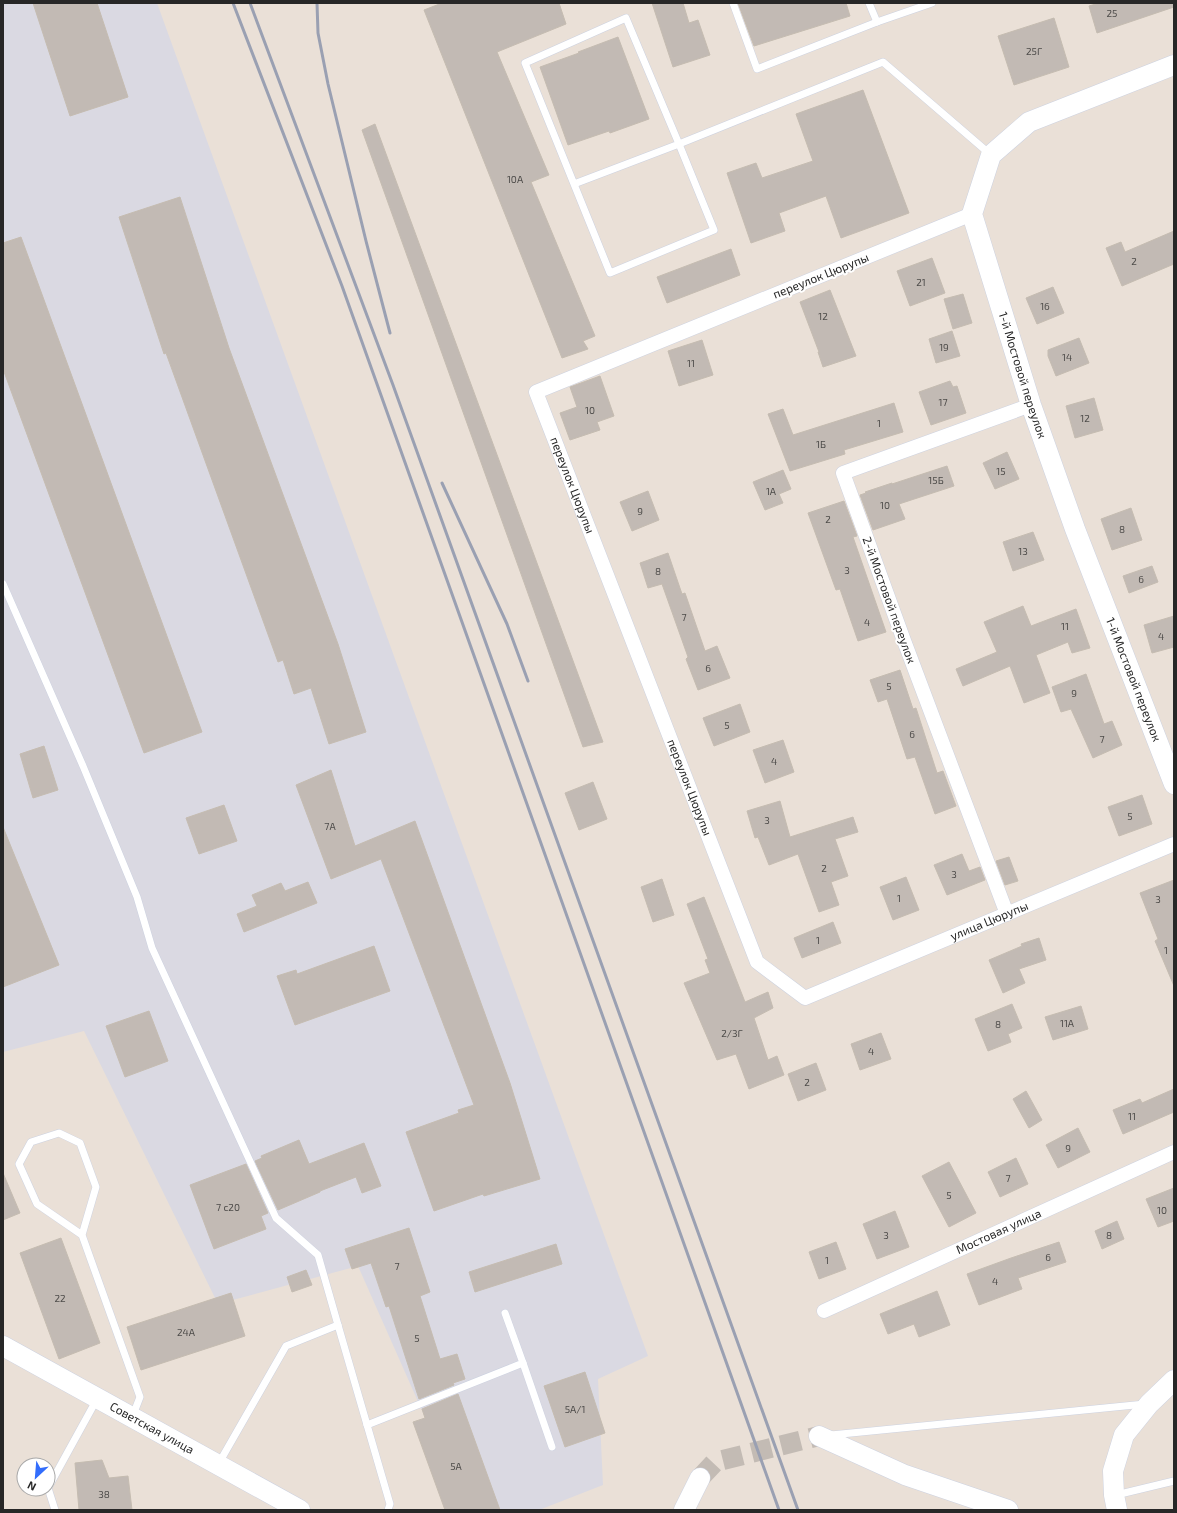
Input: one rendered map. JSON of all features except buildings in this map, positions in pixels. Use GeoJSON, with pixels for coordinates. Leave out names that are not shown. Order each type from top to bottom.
{"type":"FeatureCollection","features":[{"type":"Feature","properties":{"kind":"street"},"geometry":{"type":"LineString","coordinates":[[972,214],[991,155],[1029,122],[1174,65]]}},
{"type":"Feature","properties":{"kind":"street","name":"1-й Мостовой переулок"},"geometry":{"type":"LineString","coordinates":[[972,214],[1031,405],[1075,529],[1174,784]]}},
{"type":"Feature","properties":{"kind":"street","name":"переулок Цюрупы"},"geometry":{"type":"LineString","coordinates":[[805,998],[757,962],[536,392],[972,214]]}},
{"type":"Feature","properties":{"kind":"street","name":"2-й Мостовой переулок"},"geometry":{"type":"LineString","coordinates":[[1007,914],[903,638],[843,473],[1031,405]]}},
{"type":"Feature","properties":{"kind":"street","name":"улица Цюрупы"},"geometry":{"type":"LineString","coordinates":[[805,998],[1174,844]]}},
{"type":"Feature","properties":{"kind":"street","name":"Мостовая улица"},"geometry":{"type":"LineString","coordinates":[[824,1311],[1174,1152]]}},
{"type":"Feature","properties":{"kind":"street","name":"Советская улица"},"geometry":{"type":"LineString","coordinates":[[3,1346],[300,1510]]}},
{"type":"Feature","properties":{"kind":"street"},"geometry":{"type":"LineString","coordinates":[[1115,1503],[1113,1471],[1124,1435],[1149,1404],[1174,1380]]}},
{"type":"Feature","properties":{"kind":"street"},"geometry":{"type":"LineString","coordinates":[[819,1436],[905,1475],[1008,1510]]}},
{"type":"Feature","properties":{"kind":"street"},"geometry":{"type":"LineString","coordinates":[[684,1510],[700,1478]]}},
{"type":"Feature","properties":{"kind":"lane"},"geometry":{"type":"LineString","coordinates":[[733,3],[757,69],[877,22],[932,3]]}},
{"type":"Feature","properties":{"kind":"lane"},"geometry":{"type":"LineString","coordinates":[[869,3],[877,22]]}},
{"type":"Feature","properties":{"kind":"lane"},"geometry":{"type":"LineString","coordinates":[[626,18],[679,144],[714,230],[610,273],[525,63],[626,18]]}},
{"type":"Feature","properties":{"kind":"lane"},"geometry":{"type":"LineString","coordinates":[[574,184],[679,144],[883,62],[991,155]]}},
{"type":"Feature","properties":{"kind":"lane"},"geometry":{"type":"LineString","coordinates":[[3,584],[86,773],[137,897],[152,948],[276,1218],[318,1255],[390,1504],[388,1510]]}},
{"type":"Feature","properties":{"kind":"lane"},"geometry":{"type":"LineString","coordinates":[[82,1235],[96,1187],[80,1143],[59,1133],[31,1142],[19,1164],[37,1204],[82,1235],[140,1397],[132,1417]]}},
{"type":"Feature","properties":{"kind":"lane"},"geometry":{"type":"LineString","coordinates":[[505,1313],[552,1447]]}},
{"type":"Feature","properties":{"kind":"lane"},"geometry":{"type":"LineString","coordinates":[[218,1465],[286,1346],[338,1325]]}},
{"type":"Feature","properties":{"kind":"lane"},"geometry":{"type":"LineString","coordinates":[[367,1425],[523,1364]]}},
{"type":"Feature","properties":{"kind":"lane"},"geometry":{"type":"LineString","coordinates":[[55,1510],[48,1488],[98,1398]]}},
{"type":"Feature","properties":{"kind":"lane"},"geometry":{"type":"LineString","coordinates":[[819,1436],[1149,1404]]}},
{"type":"Feature","properties":{"kind":"lane"},"geometry":{"type":"LineString","coordinates":[[1115,1503],[1174,1481]]}},
{"type":"Feature","properties":{"kind":"shaded area"},"geometry":{"type":"Polygon","coordinates":[[[3,3],[157,3],[648,1356],[598,1379],[603,1485],[539,1510],[466,1510],[358,1266],[218,1304],[84,1031],[3,1052],[3,3]]]}},
{"type":"Feature","properties":{"kind":"tunnel"},"geometry":{"type":"LineString","coordinates":[[700,1478],[715,1462],[819,1436]]}},
{"type":"Feature","properties":{"kind":"railway"},"geometry":{"type":"LineString","coordinates":[[233,3],[342,286],[779,1510]]}},
{"type":"Feature","properties":{"kind":"railway"},"geometry":{"type":"LineString","coordinates":[[250,3],[393,385],[798,1510]]}},
{"type":"Feature","properties":{"kind":"railway"},"geometry":{"type":"LineString","coordinates":[[317,3],[318,33],[328,84],[390,333]]}},
{"type":"Feature","properties":{"kind":"railway"},"geometry":{"type":"LineString","coordinates":[[442,483],[507,624],[528,681]]}}]}
